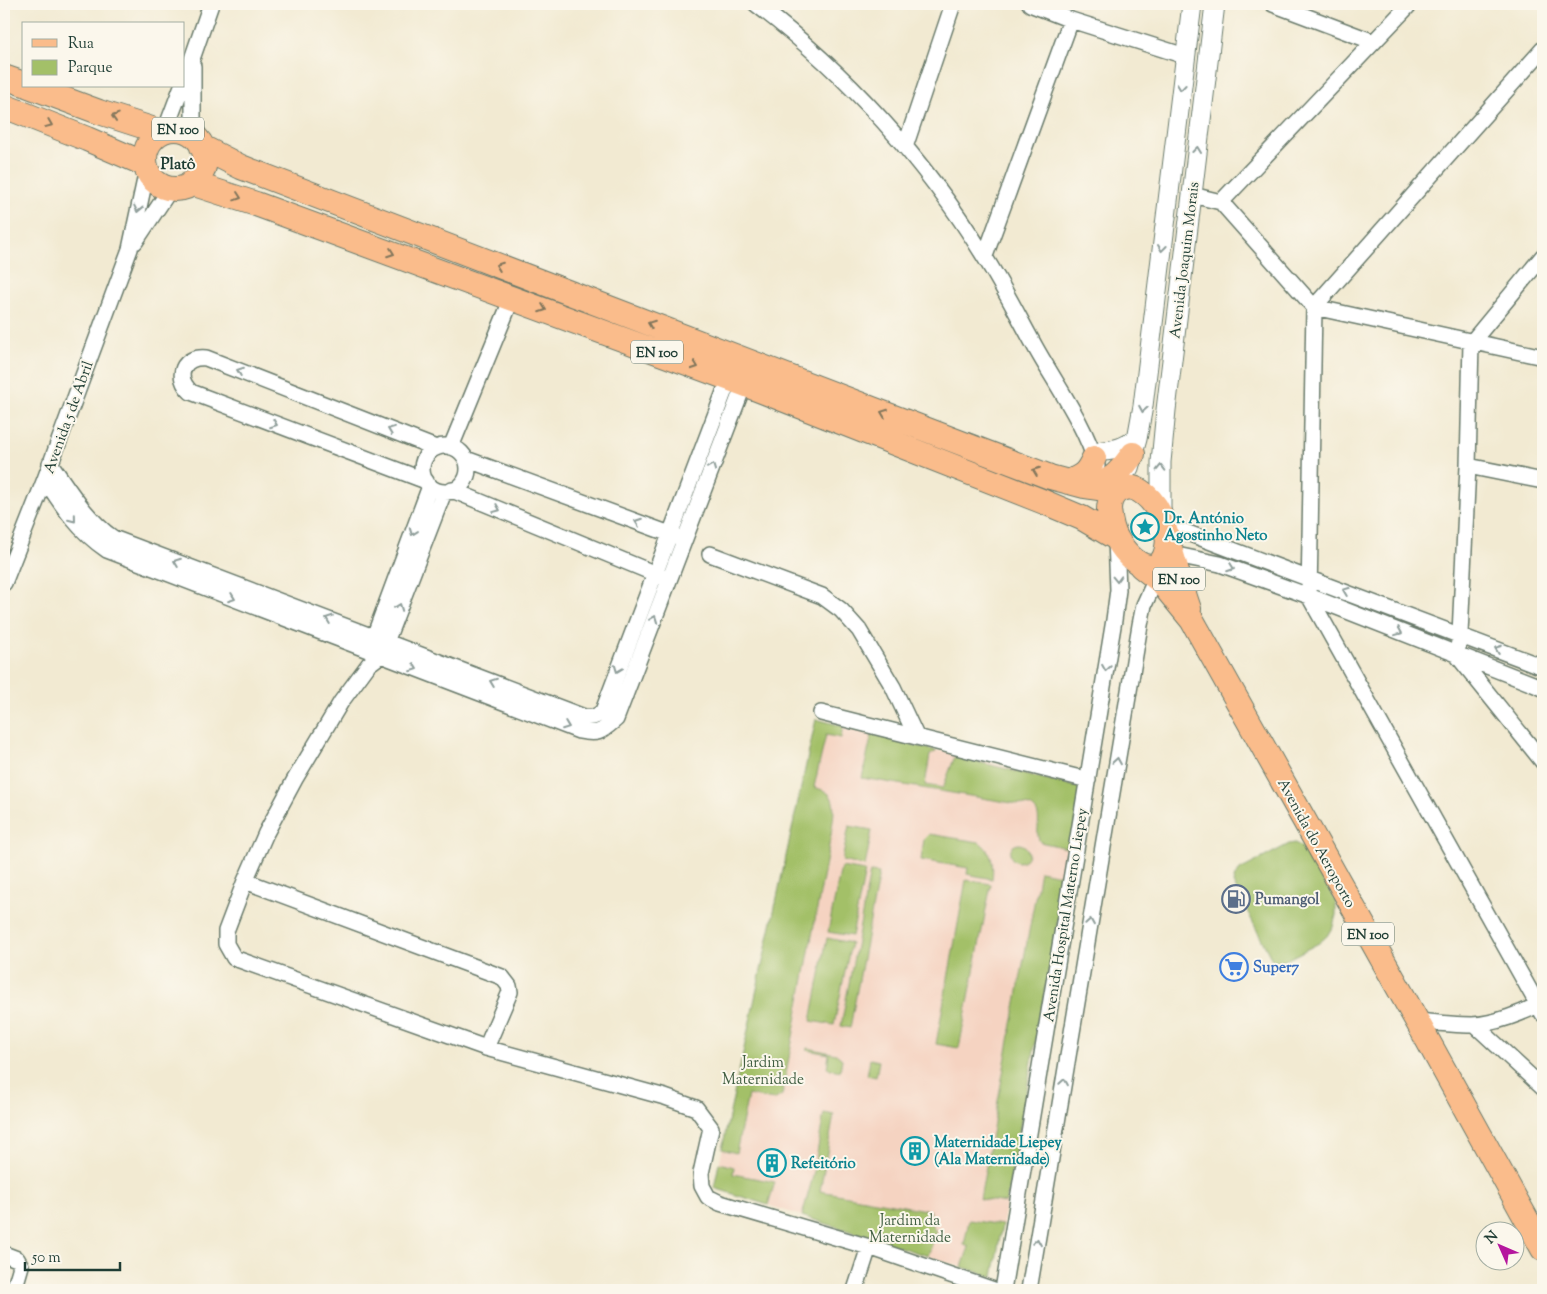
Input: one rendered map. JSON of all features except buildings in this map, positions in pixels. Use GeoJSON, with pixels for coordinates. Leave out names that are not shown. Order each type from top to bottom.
{"type":"FeatureCollection","features":[{"type":"Feature","properties":{"kind":"main road"},"geometry":{"type":"LineString","coordinates":[[4,77],[22,83]]}},
{"type":"Feature","properties":{"kind":"main road","name":"EN 100"},"geometry":{"type":"LineString","coordinates":[[34,88],[99,112],[163,131],[185,130],[198,141],[241,168],[1022,466],[1103,488],[1131,487],[1143,493],[1156,507],[1162,548],[1131,558],[1116,538],[1103,488]]}},
{"type":"Feature","properties":{"kind":"main road","name":"EN 100"},"geometry":{"type":"LineString","coordinates":[[4,106],[87,139],[146,167]]}},
{"type":"Feature","properties":{"kind":"main road","name":"EN 100"},"geometry":{"type":"LineString","coordinates":[[163,131],[150,142],[145,157],[146,167],[152,179],[161,185],[181,186],[247,201],[512,298],[736,381],[1044,502],[1082,518],[1116,538]]}},
{"type":"Feature","properties":{"kind":"main road","name":"EN 100"},"geometry":{"type":"LineString","coordinates":[[181,186],[202,171],[204,155],[198,141]]}},
{"type":"Feature","properties":{"kind":"main road"},"geometry":{"type":"LineString","coordinates":[[1098,454],[1087,472],[1079,478],[1103,488],[1135,447]]}},
{"type":"Feature","properties":{"kind":"main road","name":"Avenida do Aeroporto"},"geometry":{"type":"LineString","coordinates":[[1162,548],[1192,620],[1543,1249]]}},
{"type":"Feature","properties":{"kind":"street"},"geometry":{"type":"LineString","coordinates":[[185,80],[211,4]]}},
{"type":"Feature","properties":{"kind":"street"},"geometry":{"type":"LineString","coordinates":[[756,4],[783,24],[842,77],[905,147],[946,198],[984,256],[1084,433],[1098,454],[1103,488]]}},
{"type":"Feature","properties":{"kind":"street"},"geometry":{"type":"LineString","coordinates":[[905,147],[953,4]]}},
{"type":"Feature","properties":{"kind":"street"},"geometry":{"type":"LineString","coordinates":[[1030,4],[1071,20],[1185,56]]}},
{"type":"Feature","properties":{"kind":"street","name":"Avenida Joaquim Morais"},"geometry":{"type":"LineString","coordinates":[[1135,447],[1143,406],[1192,4]]}},
{"type":"Feature","properties":{"kind":"street","name":"Avenida Joaquim Morais"},"geometry":{"type":"LineString","coordinates":[[1162,548],[1161,462],[1214,4]]}},
{"type":"Feature","properties":{"kind":"street"},"geometry":{"type":"LineString","coordinates":[[1273,4],[1374,42]]}},
{"type":"Feature","properties":{"kind":"street"},"geometry":{"type":"LineString","coordinates":[[1221,202],[1410,4]]}},
{"type":"Feature","properties":{"kind":"street"},"geometry":{"type":"LineString","coordinates":[[984,256],[1071,20]]}},
{"type":"Feature","properties":{"kind":"street"},"geometry":{"type":"LineString","coordinates":[[1417,1021],[1475,1025],[1512,1017],[1541,1007],[1309,596],[1314,307],[1543,49]]}},
{"type":"Feature","properties":{"kind":"street"},"geometry":{"type":"LineString","coordinates":[[194,57],[198,141]]}},
{"type":"Feature","properties":{"kind":"street"},"geometry":{"type":"LineString","coordinates":[[163,131],[181,88]]}},
{"type":"Feature","properties":{"kind":"street","name":"Avenida 5 de Abril"},"geometry":{"type":"LineString","coordinates":[[4,583],[45,479],[130,249],[146,167]]}},
{"type":"Feature","properties":{"kind":"street","name":"Avenida 5 de Abril"},"geometry":{"type":"LineString","coordinates":[[130,249],[181,186]]}},
{"type":"Feature","properties":{"kind":"street"},"geometry":{"type":"LineString","coordinates":[[1192,195],[1221,202],[1314,307],[1543,357]]}},
{"type":"Feature","properties":{"kind":"street"},"geometry":{"type":"LineString","coordinates":[[1543,256],[1471,342],[1468,466],[1460,634],[1457,655],[1543,762]]}},
{"type":"Feature","properties":{"kind":"street"},"geometry":{"type":"LineString","coordinates":[[466,459],[467,474],[459,487],[438,487],[423,474],[422,466],[425,458],[430,452],[444,447],[512,298]]}},
{"type":"Feature","properties":{"kind":"street"},"geometry":{"type":"LineString","coordinates":[[662,576],[191,392],[184,386],[182,380],[183,368],[188,361],[197,357],[206,358],[444,447],[457,450],[466,459],[684,539]]}},
{"type":"Feature","properties":{"kind":"street"},"geometry":{"type":"LineString","coordinates":[[50,463],[87,515],[113,538],[376,650],[579,731],[593,734],[601,723],[603,711],[662,576],[684,539],[736,381]]}},
{"type":"Feature","properties":{"kind":"street"},"geometry":{"type":"LineString","coordinates":[[662,576],[670,534],[736,381]]}},
{"type":"Feature","properties":{"kind":"street"},"geometry":{"type":"LineString","coordinates":[[1098,454],[1121,448],[1135,447]]}},
{"type":"Feature","properties":{"kind":"street"},"geometry":{"type":"LineString","coordinates":[[1468,466],[1543,482]]}},
{"type":"Feature","properties":{"kind":"street"},"geometry":{"type":"LineString","coordinates":[[45,479],[77,524],[92,540],[106,550],[376,650]]}},
{"type":"Feature","properties":{"kind":"street"},"geometry":{"type":"LineString","coordinates":[[438,487],[376,650],[341,702],[295,779],[266,833],[245,881],[226,931],[226,944],[234,958],[486,1048],[665,1097],[696,1108],[711,1128],[701,1173],[702,1186],[708,1197],[720,1203],[869,1247],[994,1290]]}},
{"type":"Feature","properties":{"kind":"street","name":"Avenida Hospital Materno Liepey"},"geometry":{"type":"LineString","coordinates":[[1003,1290],[1114,620],[1118,590],[1116,538]]}},
{"type":"Feature","properties":{"kind":"street"},"geometry":{"type":"LineString","coordinates":[[1162,548],[1310,578],[1543,666]]}},
{"type":"Feature","properties":{"kind":"street"},"geometry":{"type":"LineString","coordinates":[[1162,548],[1220,564],[1309,596],[1543,688]]}},
{"type":"Feature","properties":{"kind":"street","name":"Avenida Hospital Materno Liepey"},"geometry":{"type":"LineString","coordinates":[[1029,1290],[1140,625],[1144,605],[1162,548]]}},
{"type":"Feature","properties":{"kind":"street"},"geometry":{"type":"LineString","coordinates":[[710,554],[822,596],[841,610],[859,630],[893,687],[916,736]]}},
{"type":"Feature","properties":{"kind":"street"},"geometry":{"type":"LineString","coordinates":[[821,713],[1088,780]]}},
{"type":"Feature","properties":{"kind":"street"},"geometry":{"type":"LineString","coordinates":[[1073,866],[1099,871]]}},
{"type":"Feature","properties":{"kind":"street"},"geometry":{"type":"LineString","coordinates":[[245,881],[502,977],[509,986],[510,992],[486,1048]]}},
{"type":"Feature","properties":{"kind":"street"},"geometry":{"type":"LineString","coordinates":[[1475,1025],[1543,1088]]}},
{"type":"Feature","properties":{"kind":"street"},"geometry":{"type":"LineString","coordinates":[[855,1290],[869,1247]]}},
{"type":"Feature","properties":{"kind":"street"},"geometry":{"type":"LineString","coordinates":[[4,1254],[17,1259],[21,1266],[14,1290]]}},
{"type":"Feature","properties":{"kind":"shaded area"},"geometry":{"type":"Polygon","coordinates":[[[4,4],[12,4],[4,28],[4,4]]]}},
{"type":"Feature","properties":{"kind":"shaded area"},"geometry":{"type":"Polygon","coordinates":[[[816,719],[937,751],[948,751],[1081,788],[993,1277],[714,1188],[816,719]]]}},
{"type":"Feature","properties":{"kind":"green space","name":"Jardim Maternidade"},"geometry":{"type":"Polygon","coordinates":[[[816,719],[843,726],[841,738],[826,735],[814,787],[826,792],[832,798],[834,814],[831,835],[782,1095],[774,1100],[748,1095],[736,1153],[722,1149],[816,719]]]}},
{"type":"Feature","properties":{"kind":"green space"},"geometry":{"type":"Polygon","coordinates":[[[872,734],[937,751],[930,755],[925,785],[943,788],[955,756],[1081,788],[1071,849],[1040,842],[1037,813],[1030,806],[862,778],[872,734]]]}},
{"type":"Feature","properties":{"kind":"green space"},"geometry":{"type":"Polygon","coordinates":[[[849,826],[872,830],[865,866],[842,861],[849,826]]]}},
{"type":"Feature","properties":{"kind":"green space"},"geometry":{"type":"Polygon","coordinates":[[[929,834],[979,842],[987,849],[991,858],[993,868],[992,879],[967,874],[968,868],[921,860],[924,839],[929,834]]]}},
{"type":"Feature","properties":{"kind":"green space"},"geometry":{"type":"Polygon","coordinates":[[[1295,843],[1310,854],[1336,902],[1336,915],[1333,926],[1327,936],[1319,943],[1279,962],[1273,961],[1270,956],[1233,883],[1235,876],[1240,870],[1289,844],[1295,843]]]}},
{"type":"Feature","properties":{"kind":"green space"},"geometry":{"type":"Polygon","coordinates":[[[1019,844],[1025,847],[1028,853],[1025,859],[1019,862],[1013,859],[1010,853],[1013,847],[1019,844]]]}},
{"type":"Feature","properties":{"kind":"green space"},"geometry":{"type":"Polygon","coordinates":[[[841,867],[865,871],[852,936],[828,932],[841,867]]]}},
{"type":"Feature","properties":{"kind":"green space"},"geometry":{"type":"Polygon","coordinates":[[[1040,871],[1066,876],[1006,1203],[980,1199],[1040,871]]]}},
{"type":"Feature","properties":{"kind":"green space"},"geometry":{"type":"Polygon","coordinates":[[[870,872],[879,873],[850,1028],[841,1026],[870,872]]]}},
{"type":"Feature","properties":{"kind":"green space"},"geometry":{"type":"Polygon","coordinates":[[[966,880],[991,884],[959,1048],[936,1044],[966,880]]]}},
{"type":"Feature","properties":{"kind":"green space"},"geometry":{"type":"Polygon","coordinates":[[[827,938],[851,943],[834,1025],[811,1021],[827,938]]]}},
{"type":"Feature","properties":{"kind":"green space"},"geometry":{"type":"Polygon","coordinates":[[[808,1048],[836,1054],[842,1059],[840,1071],[827,1068],[829,1054],[807,1050],[808,1048]]]}},
{"type":"Feature","properties":{"kind":"green space"},"geometry":{"type":"Polygon","coordinates":[[[870,1059],[879,1061],[876,1077],[867,1075],[870,1059]]]}},
{"type":"Feature","properties":{"kind":"green space","name":"Jardim da Maternidade"},"geometry":{"type":"Polygon","coordinates":[[[824,1113],[834,1115],[820,1191],[931,1211],[931,1222],[936,1231],[928,1256],[802,1216],[813,1176],[824,1113]]]}},
{"type":"Feature","properties":{"kind":"green space"},"geometry":{"type":"Polygon","coordinates":[[[719,1163],[734,1167],[733,1174],[775,1182],[768,1205],[714,1188],[719,1163]]]}},
{"type":"Feature","properties":{"kind":"green space"},"geometry":{"type":"Polygon","coordinates":[[[969,1220],[1002,1225],[993,1277],[962,1267],[969,1247],[964,1245],[969,1220]]]}},
{"type":"Feature","properties":{"kind":"place","name":"Dr. António Agostinho Neto"},"geometry":{"type":"Point","coordinates":[1145,527]}},
{"type":"Feature","properties":{"kind":"place","name":"Pumangol"},"geometry":{"type":"Point","coordinates":[1236,899]}},
{"type":"Feature","properties":{"kind":"place","name":"Super7"},"geometry":{"type":"Point","coordinates":[1234,967]}},
{"type":"Feature","properties":{"kind":"place","name":"Maternidade Liepey (Ala Maternidade)"},"geometry":{"type":"Point","coordinates":[915,1151]}},
{"type":"Feature","properties":{"kind":"place","name":"Refeitório"},"geometry":{"type":"Point","coordinates":[772,1163]}},
{"type":"Feature","properties":{"kind":"district","name":"Platô"},"geometry":{"type":"Point","coordinates":[178,163]}}]}
